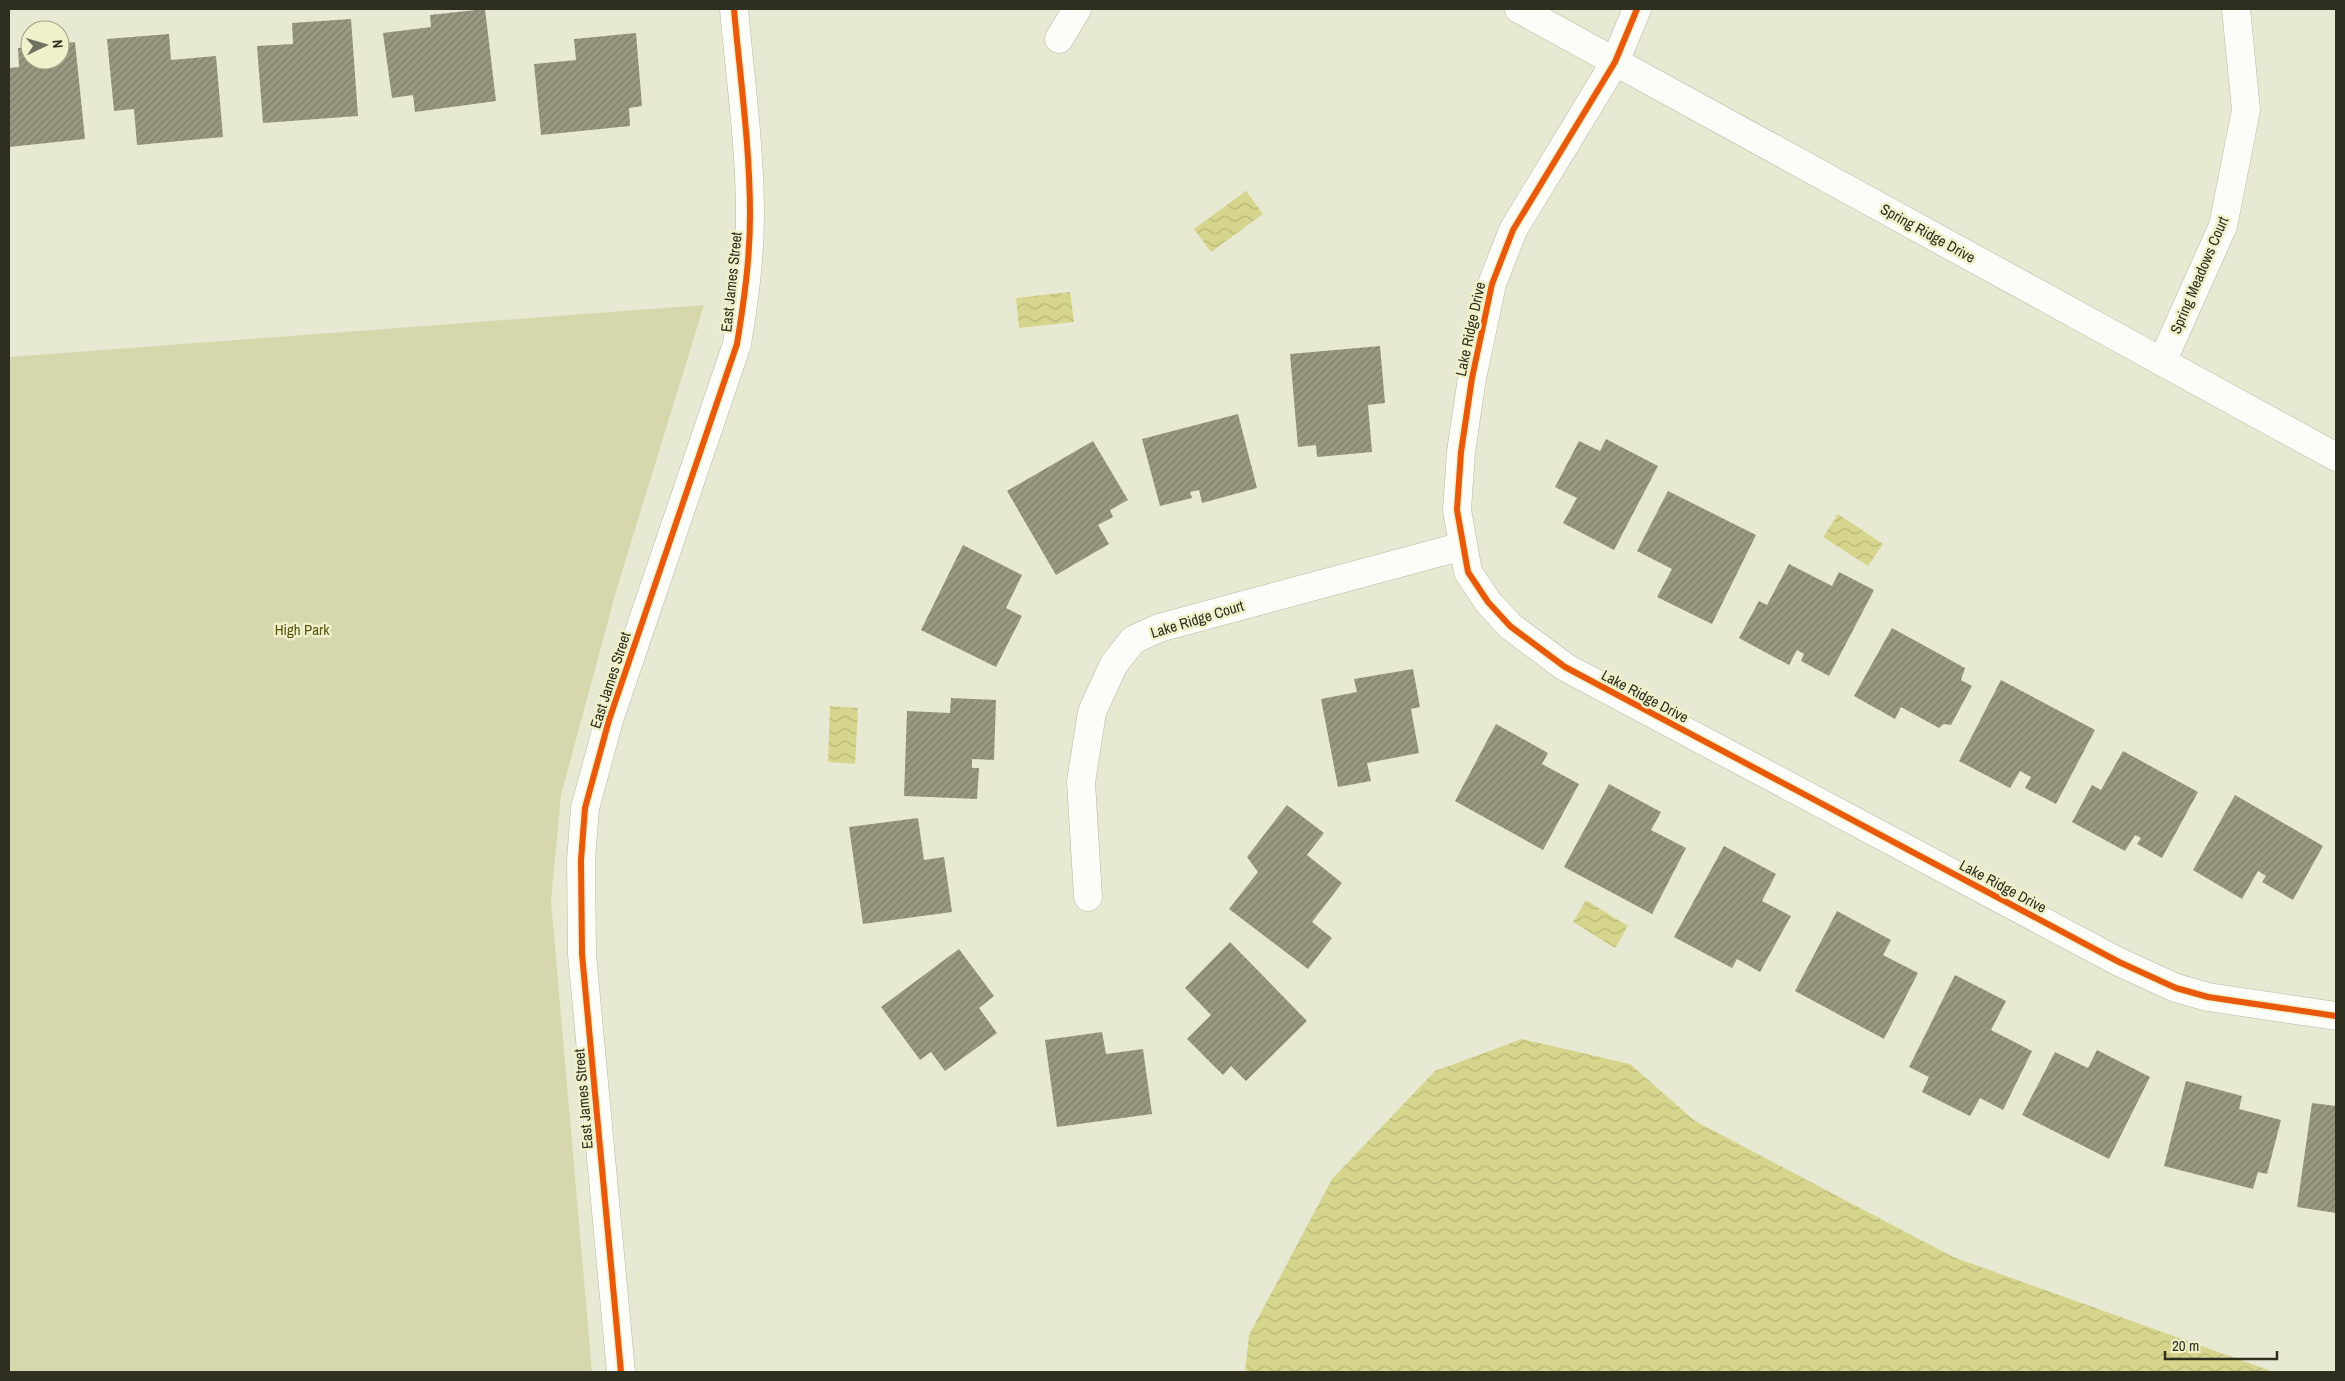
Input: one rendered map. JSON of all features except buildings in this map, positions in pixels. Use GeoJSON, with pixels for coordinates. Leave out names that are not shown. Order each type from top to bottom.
{"type":"FeatureCollection","features":[{"type":"Feature","properties":{"kind":"street","name":"East James Street"},"geometry":{"type":"LineString","coordinates":[[621,1372],[582,954],[581,860],[585,808],[609,720],[737,344],[747,279],[750,214],[747,155],[734,9]]}},
{"type":"Feature","properties":{"kind":"street"},"geometry":{"type":"LineString","coordinates":[[1059,39],[1077,9]]}},
{"type":"Feature","properties":{"kind":"street","name":"Spring Ridge Drive"},"geometry":{"type":"LineString","coordinates":[[1519,9],[2336,457]]}},
{"type":"Feature","properties":{"kind":"street","name":"Lake Ridge Drive"},"geometry":{"type":"LineString","coordinates":[[1637,9],[1615,62],[1513,230],[1492,284],[1472,378],[1461,452],[1456,510],[1468,572],[1488,602],[1510,626],[1574,672],[2103,953],[2176,988],[2208,997],[2336,1016]]}},
{"type":"Feature","properties":{"kind":"street","name":"Spring Meadows Court"},"geometry":{"type":"LineString","coordinates":[[2162,362],[2222,226],[2246,110],[2236,9]]}},
{"type":"Feature","properties":{"kind":"street","name":"Lake Ridge Court"},"geometry":{"type":"LineString","coordinates":[[1088,897],[1081,782],[1092,712],[1114,664],[1133,640],[1160,628],[1463,546]]}},
{"type":"Feature","properties":{"kind":"green space","name":"High Park"},"geometry":{"type":"Polygon","coordinates":[[[704,305],[617,588],[561,795],[551,901],[592,1372],[9,1372],[9,357],[704,305]]]}},
{"type":"Feature","properties":{"kind":"water"},"geometry":{"type":"Polygon","coordinates":[[[1246,191],[1263,214],[1211,252],[1194,229],[1246,191]]]}},
{"type":"Feature","properties":{"kind":"water"},"geometry":{"type":"Polygon","coordinates":[[[1070,292],[1074,322],[1019,328],[1016,298],[1070,292]]]}},
{"type":"Feature","properties":{"kind":"water"},"geometry":{"type":"Polygon","coordinates":[[[1838,514],[1883,544],[1868,566],[1823,537],[1838,514]]]}},
{"type":"Feature","properties":{"kind":"water"},"geometry":{"type":"Polygon","coordinates":[[[830,706],[858,708],[855,764],[828,762],[830,706]]]}},
{"type":"Feature","properties":{"kind":"water"},"geometry":{"type":"Polygon","coordinates":[[[1586,900],[1628,926],[1615,948],[1573,922],[1586,900]]]}},
{"type":"Feature","properties":{"kind":"water"},"geometry":{"type":"Polygon","coordinates":[[[1522,1039],[1630,1064],[1695,1121],[1953,1257],[2274,1372],[1245,1372],[1249,1335],[1332,1179],[1435,1071],[1522,1039]]]}},
{"type":"Feature","properties":{"kind":"cycle path"},"geometry":{"type":"LineString","coordinates":[[621,1372],[582,954],[581,860],[585,808],[609,720],[737,344],[749,248],[750,189],[747,137],[734,9]]}},
{"type":"Feature","properties":{"kind":"cycle path"},"geometry":{"type":"LineString","coordinates":[[1637,9],[1615,62],[1513,230],[1492,284],[1472,378],[1461,452],[1457,510],[1468,572],[1488,602],[1510,626],[1565,667],[2119,962],[2176,988],[2208,997],[2336,1016]]}}]}
